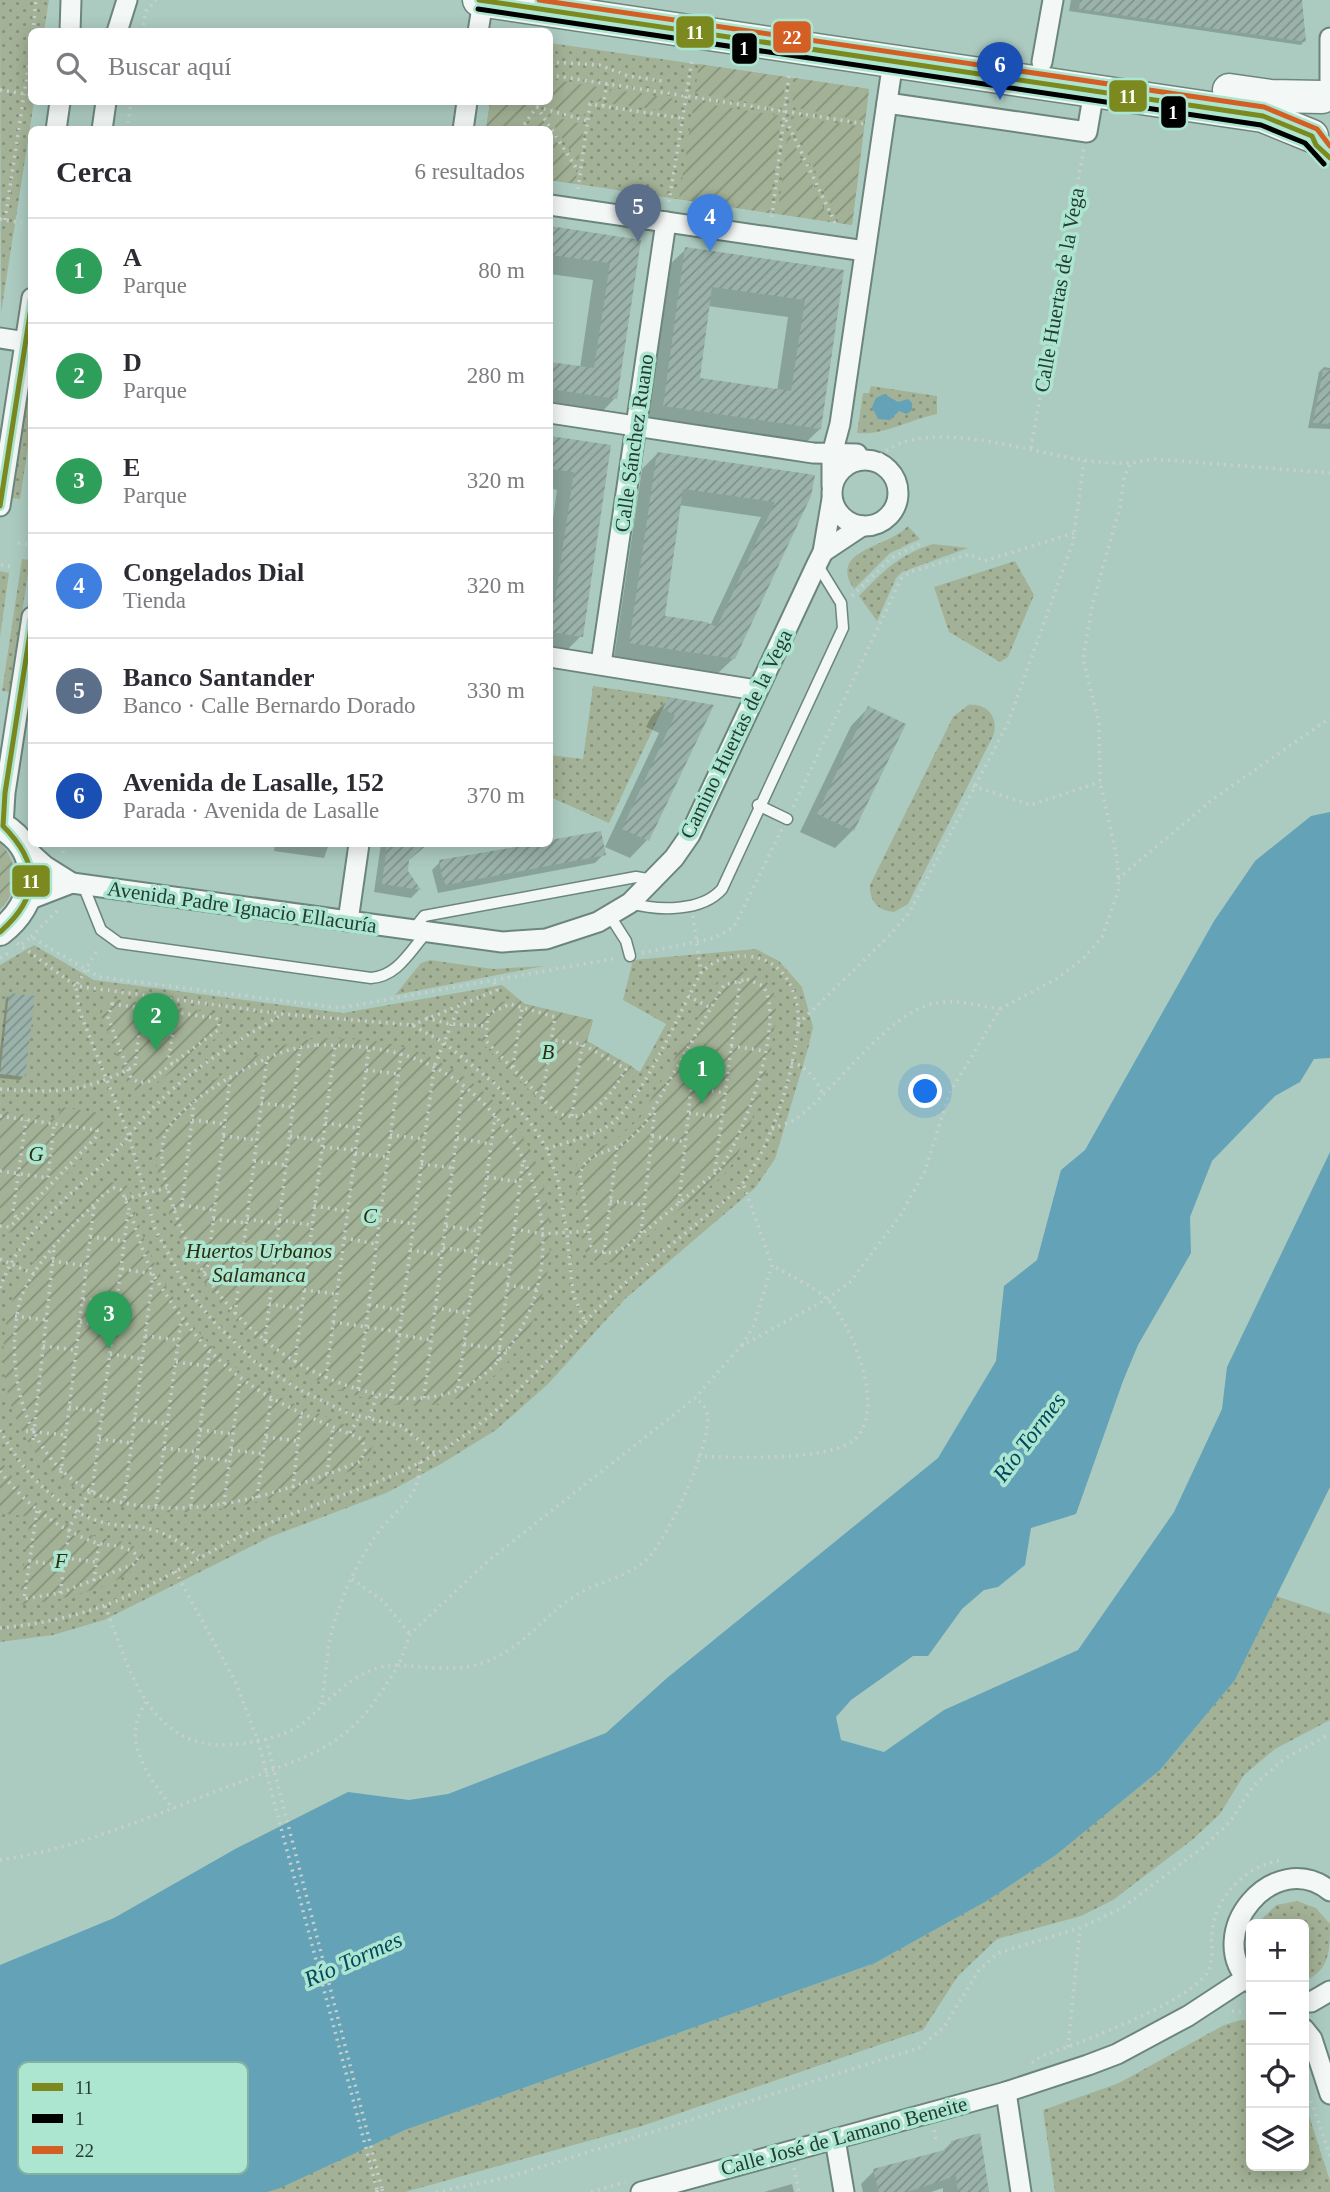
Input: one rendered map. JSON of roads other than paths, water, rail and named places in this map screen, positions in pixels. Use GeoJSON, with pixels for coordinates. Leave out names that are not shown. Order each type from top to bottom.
{"type":"FeatureCollection","features":[{"type":"Feature","properties":{"kind":"highway"},"geometry":{"type":"LineString","coordinates":[[481,0],[1263,116],[1321,147]]}},
{"type":"Feature","properties":{"kind":"highway"},"geometry":{"type":"LineString","coordinates":[[608,0],[1271,96],[1327,90]]}},
{"type":"Feature","properties":{"kind":"highway"},"geometry":{"type":"LineString","coordinates":[[1321,147],[1311,115],[1327,90]]}},
{"type":"Feature","properties":{"kind":"main road"},"geometry":{"type":"LineString","coordinates":[[2,826],[23,846],[30,863],[32,882],[28,900],[8,937]]}},
{"type":"Feature","properties":{"kind":"street"},"geometry":{"type":"LineString","coordinates":[[70,28],[71,0]]}},
{"type":"Feature","properties":{"kind":"street"},"geometry":{"type":"LineString","coordinates":[[118,28],[127,0]]}},
{"type":"Feature","properties":{"kind":"street"},"geometry":{"type":"LineString","coordinates":[[478,28],[481,0]]}},
{"type":"Feature","properties":{"kind":"street"},"geometry":{"type":"LineString","coordinates":[[1042,62],[1053,0]]}},
{"type":"Feature","properties":{"kind":"street"},"geometry":{"type":"LineString","coordinates":[[1327,90],[1330,38]]}},
{"type":"Feature","properties":{"kind":"street","name":"Camino Huertas de la Vega"},"geometry":{"type":"LineString","coordinates":[[630,903],[655,881],[690,835],[820,558],[832,493],[832,454],[840,424],[893,61]]}},
{"type":"Feature","properties":{"kind":"street"},"geometry":{"type":"LineString","coordinates":[[887,103],[1087,132],[1094,91]]}},
{"type":"Feature","properties":{"kind":"street"},"geometry":{"type":"LineString","coordinates":[[57,126],[60,105]]}},
{"type":"Feature","properties":{"kind":"street"},"geometry":{"type":"LineString","coordinates":[[103,126],[106,105]]}},
{"type":"Feature","properties":{"kind":"street"},"geometry":{"type":"LineString","coordinates":[[464,126],[467,105]]}},
{"type":"Feature","properties":{"kind":"street"},"geometry":{"type":"LineString","coordinates":[[553,205],[668,212],[865,251]]}},
{"type":"Feature","properties":{"kind":"street","name":"Calle Sánchez Ruano"},"geometry":{"type":"LineString","coordinates":[[601,664],[668,212]]}},
{"type":"Feature","properties":{"kind":"street"},"geometry":{"type":"LineString","coordinates":[[0,338],[28,342],[0,506]]}},
{"type":"Feature","properties":{"kind":"street"},"geometry":{"type":"LineString","coordinates":[[553,414],[832,454],[838,451],[867,459]]}},
{"type":"Feature","properties":{"kind":"street"},"geometry":{"type":"LineString","coordinates":[[820,558],[862,526],[882,521],[896,505],[898,494],[892,474],[849,448],[840,424]]}},
{"type":"Feature","properties":{"kind":"street"},"geometry":{"type":"LineString","coordinates":[[862,526],[842,517],[832,493],[844,467],[857,460],[867,459]]}},
{"type":"Feature","properties":{"kind":"street"},"geometry":{"type":"LineString","coordinates":[[2,826],[28,643]]}},
{"type":"Feature","properties":{"kind":"street"},"geometry":{"type":"LineString","coordinates":[[553,657],[757,690]]}},
{"type":"Feature","properties":{"kind":"street","name":"Avenida Padre Ignacio Ellacuría"},"geometry":{"type":"LineString","coordinates":[[23,846],[45,866],[78,884],[419,931],[522,942],[570,933],[610,916],[630,903]]}},
{"type":"Feature","properties":{"kind":"street"},"geometry":{"type":"LineString","coordinates":[[348,921],[359,847]]}},
{"type":"Feature","properties":{"kind":"street","name":"Avenida Padre Ignacio Ellacuría"},"geometry":{"type":"LineString","coordinates":[[28,900],[78,884]]}},
{"type":"Feature","properties":{"kind":"street"},"geometry":{"type":"LineString","coordinates":[[1246,1975],[1236,1957],[1234,1933],[1242,1910],[1258,1892],[1279,1882],[1303,1880],[1330,1891]]}},
{"type":"Feature","properties":{"kind":"street","name":"Calle José de Lamano Beneite"},"geometry":{"type":"LineString","coordinates":[[642,2192],[1006,2092],[1117,2054],[1247,1982]]}},
{"type":"Feature","properties":{"kind":"street"},"geometry":{"type":"LineString","coordinates":[[1309,2001],[1330,1991]]}},
{"type":"Feature","properties":{"kind":"street"},"geometry":{"type":"LineString","coordinates":[[1309,2035],[1330,2094]]}},
{"type":"Feature","properties":{"kind":"street"},"geometry":{"type":"LineString","coordinates":[[1006,2092],[1021,2192]]}},
{"type":"Feature","properties":{"kind":"street"},"geometry":{"type":"LineString","coordinates":[[835,2138],[844,2192]]}},
{"type":"Feature","properties":{"kind":"lane"},"geometry":{"type":"LineString","coordinates":[[630,903],[649,909],[693,905],[716,896],[843,628],[841,603],[820,558]]}},
{"type":"Feature","properties":{"kind":"lane"},"geometry":{"type":"LineString","coordinates":[[758,805],[787,819]]}},
{"type":"Feature","properties":{"kind":"lane"},"geometry":{"type":"LineString","coordinates":[[78,884],[101,930],[119,943],[370,978],[389,974],[419,931],[424,916],[636,877],[655,881]]}},
{"type":"Feature","properties":{"kind":"lane"},"geometry":{"type":"LineString","coordinates":[[610,916],[626,942],[629,956]]}},
{"type":"Feature","properties":{"kind":"water"},"geometry":{"type":"Polygon","coordinates":[[[884,394],[898,402],[908,399],[912,403],[912,410],[907,414],[899,411],[890,420],[878,419],[872,407],[876,398],[884,394]]]}},
{"type":"Feature","properties":{"kind":"water","name":"Río Tormes"},"geometry":{"type":"Polygon","coordinates":[[[1330,812],[1330,1058],[1314,1059],[1300,1082],[1275,1096],[1212,1161],[1190,1217],[1191,1253],[1138,1345],[1076,1514],[1031,1528],[1025,1565],[998,1587],[984,1590],[962,1609],[928,1656],[913,1656],[851,1700],[836,1717],[841,1740],[884,1752],[944,1710],[1078,1650],[1174,1512],[1222,1409],[1227,1367],[1330,1152],[1330,1487],[1235,1680],[1160,1770],[1056,1855],[985,1902],[875,1963],[405,2130],[280,2188],[267,2192],[0,2192],[0,1965],[114,1918],[237,1848],[348,1792],[409,1800],[448,1794],[606,1733],[667,1678],[938,1458],[996,1361],[1004,1286],[1037,1260],[1061,1170],[1085,1150],[1214,921],[1255,861],[1311,816],[1330,812]]]}},
{"type":"Feature","properties":{"kind":"place","name":"Avenida de Lasalle, 152"},"geometry":{"type":"Point","coordinates":[1000,100]}},
{"type":"Feature","properties":{"kind":"place","name":"Banco Santander"},"geometry":{"type":"Point","coordinates":[638,242]}},
{"type":"Feature","properties":{"kind":"place","name":"Congelados Dial"},"geometry":{"type":"Point","coordinates":[710,252]}},
{"type":"Feature","properties":{"kind":"place","name":"D"},"geometry":{"type":"Point","coordinates":[156,1051]}},
{"type":"Feature","properties":{"kind":"place","name":"A"},"geometry":{"type":"Point","coordinates":[702,1104]}},
{"type":"Feature","properties":{"kind":"place","name":"E"},"geometry":{"type":"Point","coordinates":[109,1349]}},
{"type":"Feature","properties":{"kind":"park label","name":"B"},"geometry":{"type":"Point","coordinates":[548,1052]}},
{"type":"Feature","properties":{"kind":"park label","name":"G"},"geometry":{"type":"Point","coordinates":[36,1154]}},
{"type":"Feature","properties":{"kind":"park label","name":"C"},"geometry":{"type":"Point","coordinates":[370,1216]}},
{"type":"Feature","properties":{"kind":"park label","name":"Huertos Urbanos Salamanca"},"geometry":{"type":"Point","coordinates":[259,1263]}},
{"type":"Feature","properties":{"kind":"park label","name":"F"},"geometry":{"type":"Point","coordinates":[61,1561]}}]}
